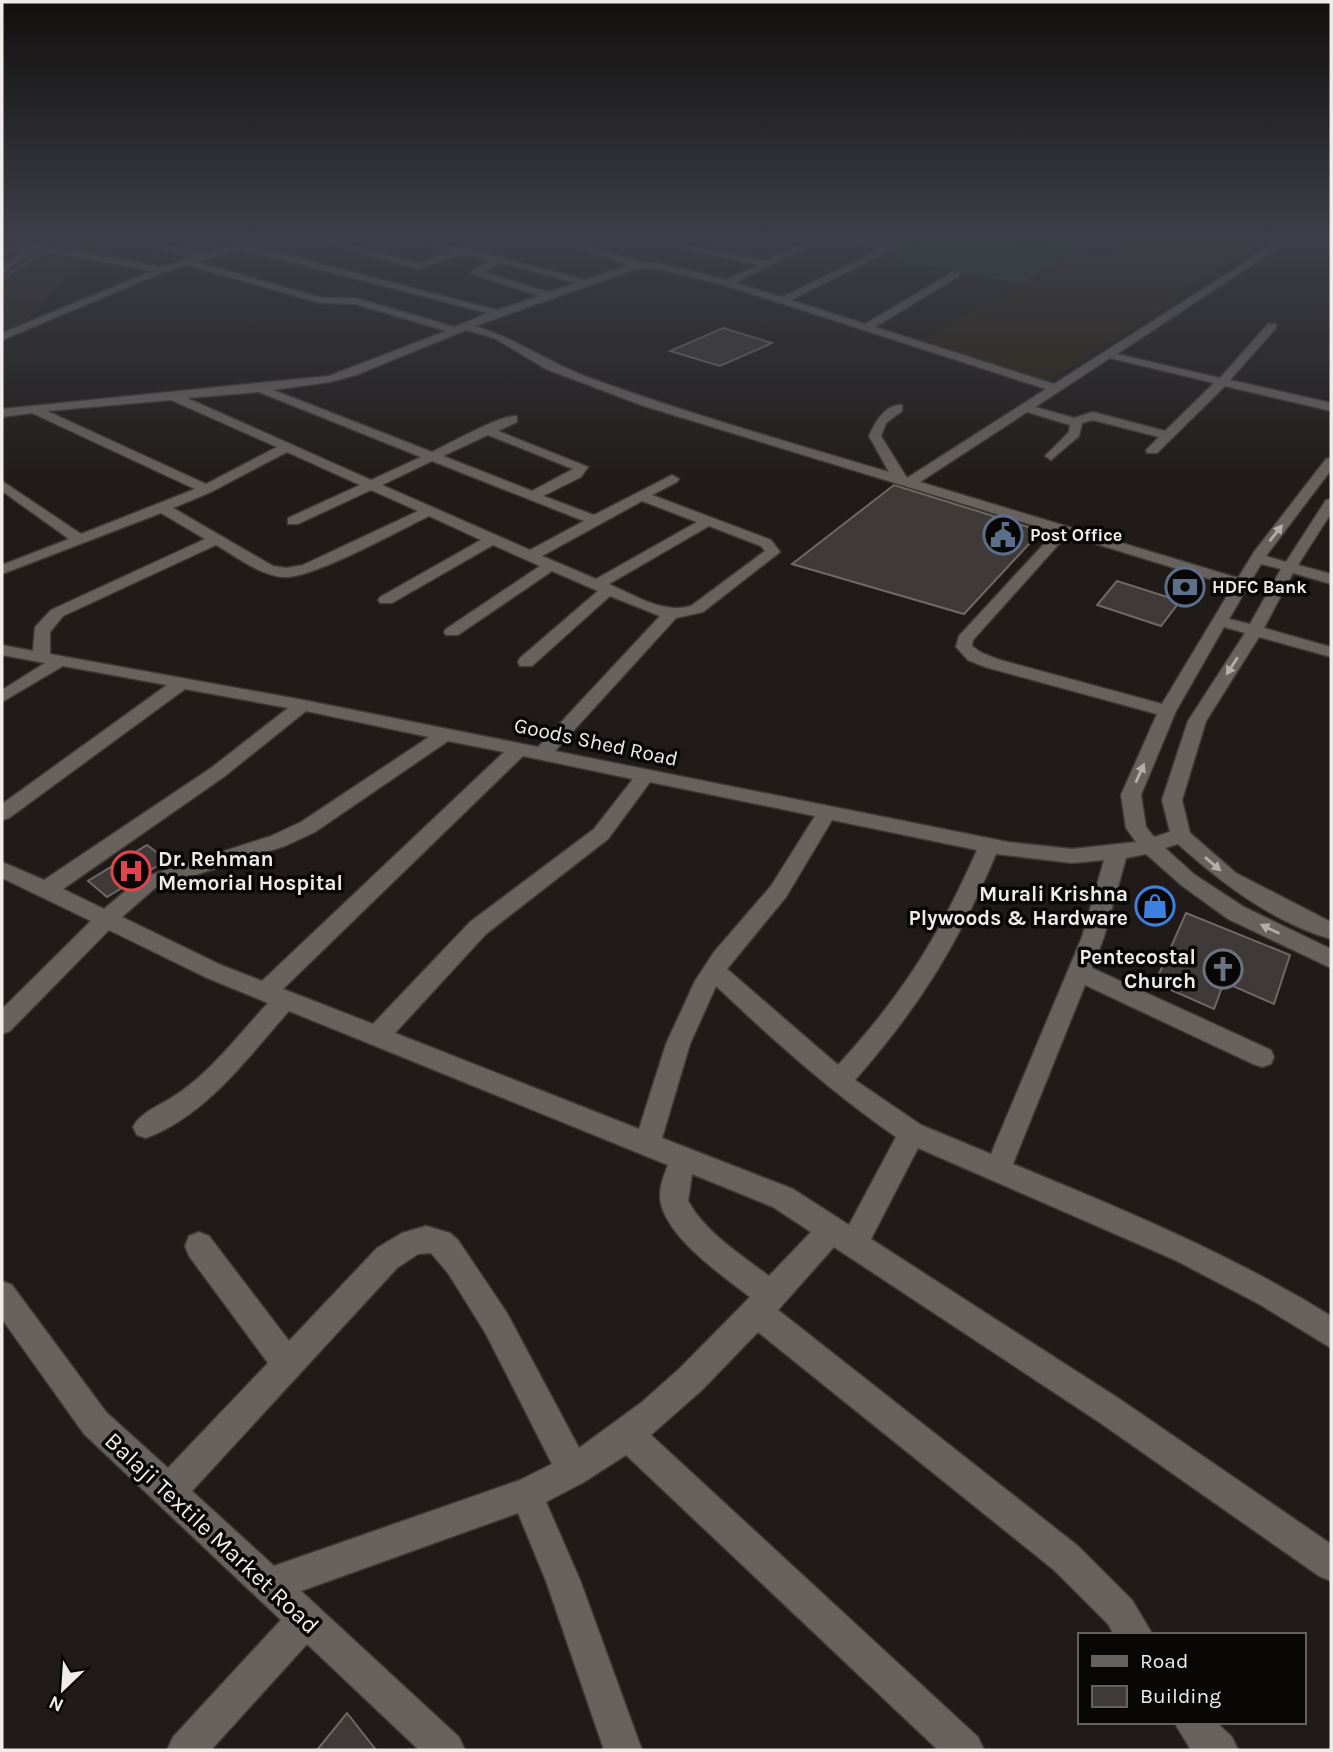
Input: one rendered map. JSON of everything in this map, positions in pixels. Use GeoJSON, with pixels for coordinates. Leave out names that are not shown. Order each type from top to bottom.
{"type":"FeatureCollection","features":[{"type":"Feature","properties":{"kind":"street"},"geometry":{"type":"LineString","coordinates":[[2,337],[37,322]]}},
{"type":"Feature","properties":{"kind":"street"},"geometry":{"type":"LineString","coordinates":[[435,322],[498,336],[550,367],[589,383],[1242,584]]}},
{"type":"Feature","properties":{"kind":"street"},"geometry":{"type":"LineString","coordinates":[[2,413],[330,379],[352,373],[475,322]]}},
{"type":"Feature","properties":{"kind":"street"},"geometry":{"type":"LineString","coordinates":[[852,322],[1057,388]]}},
{"type":"Feature","properties":{"kind":"street"},"geometry":{"type":"LineString","coordinates":[[868,327],[877,322]]}},
{"type":"Feature","properties":{"kind":"street"},"geometry":{"type":"LineString","coordinates":[[904,480],[1026,408],[1109,355],[1153,322]]}},
{"type":"Feature","properties":{"kind":"street"},"geometry":{"type":"LineString","coordinates":[[2,323],[24,327]]}},
{"type":"Feature","properties":{"kind":"street"},"geometry":{"type":"LineString","coordinates":[[1152,450],[1223,381],[1272,326]]}},
{"type":"Feature","properties":{"kind":"street"},"geometry":{"type":"LineString","coordinates":[[1109,355],[1331,407]]}},
{"type":"Feature","properties":{"kind":"street"},"geometry":{"type":"LineString","coordinates":[[1081,361],[1094,364]]}},
{"type":"Feature","properties":{"kind":"street"},"geometry":{"type":"LineString","coordinates":[[260,388],[596,521]]}},
{"type":"Feature","properties":{"kind":"street"},"geometry":{"type":"LineString","coordinates":[[174,397],[288,446],[528,557],[671,614],[688,613],[697,609],[773,552],[766,542],[642,496]]}},
{"type":"Feature","properties":{"kind":"street"},"geometry":{"type":"LineString","coordinates":[[898,408],[881,421],[875,436],[904,480]]}},
{"type":"Feature","properties":{"kind":"street"},"geometry":{"type":"LineString","coordinates":[[1026,408],[1073,422],[1093,416],[1167,435]]}},
{"type":"Feature","properties":{"kind":"street"},"geometry":{"type":"LineString","coordinates":[[32,409],[206,489]]}},
{"type":"Feature","properties":{"kind":"street"},"geometry":{"type":"LineString","coordinates":[[293,521],[513,419]]}},
{"type":"Feature","properties":{"kind":"street"},"geometry":{"type":"LineString","coordinates":[[1051,456],[1075,433],[1077,428],[1073,422]]}},
{"type":"Feature","properties":{"kind":"street"},"geometry":{"type":"LineString","coordinates":[[485,430],[581,467],[576,474],[533,496]]}},
{"type":"Feature","properties":{"kind":"street"},"geometry":{"type":"LineString","coordinates":[[2,570],[206,489],[288,446]]}},
{"type":"Feature","properties":{"kind":"street"},"geometry":{"type":"LineString","coordinates":[[1331,461],[1257,558],[1167,711],[1131,795],[1136,828],[1150,846],[1188,880],[1237,913],[1331,959]]}},
{"type":"Feature","properties":{"kind":"street"},"geometry":{"type":"LineString","coordinates":[[528,557],[673,479]]}},
{"type":"Feature","properties":{"kind":"street"},"geometry":{"type":"LineString","coordinates":[[2,485],[80,540]]}},
{"type":"Feature","properties":{"kind":"street"},"geometry":{"type":"LineString","coordinates":[[1331,503],[1289,567],[1255,631],[1197,721],[1172,800],[1181,836],[1229,878],[1284,909],[1331,931]]}},
{"type":"Feature","properties":{"kind":"street"},"geometry":{"type":"LineString","coordinates":[[162,508],[268,569],[296,572],[427,512]]}},
{"type":"Feature","properties":{"kind":"street"},"geometry":{"type":"LineString","coordinates":[[526,662],[602,587],[708,521]]}},
{"type":"Feature","properties":{"kind":"street"},"geometry":{"type":"LineString","coordinates":[[1065,529],[965,639],[964,647],[974,656],[991,663],[1167,711]]}},
{"type":"Feature","properties":{"kind":"street"},"geometry":{"type":"LineString","coordinates":[[2,697],[51,659],[40,633],[48,620],[57,613],[217,539]]}},
{"type":"Feature","properties":{"kind":"street"},"geometry":{"type":"LineString","coordinates":[[386,600],[491,540]]}},
{"type":"Feature","properties":{"kind":"street"},"geometry":{"type":"LineString","coordinates":[[1257,558],[1331,579]]}},
{"type":"Feature","properties":{"kind":"street"},"geometry":{"type":"LineString","coordinates":[[452,632],[551,566]]}},
{"type":"Feature","properties":{"kind":"street"},"geometry":{"type":"LineString","coordinates":[[542,754],[671,614]]}},
{"type":"Feature","properties":{"kind":"street"},"geometry":{"type":"LineString","coordinates":[[1220,621],[1331,652]]}},
{"type":"Feature","properties":{"kind":"street","name":"Goods Shed Road"},"geometry":{"type":"LineString","coordinates":[[2,650],[303,705],[989,845],[1072,856],[1150,846],[1181,836]]}},
{"type":"Feature","properties":{"kind":"street"},"geometry":{"type":"LineString","coordinates":[[2,813],[181,682]]}},
{"type":"Feature","properties":{"kind":"street"},"geometry":{"type":"LineString","coordinates":[[46,890],[218,772],[303,705]]}},
{"type":"Feature","properties":{"kind":"street"},"geometry":{"type":"LineString","coordinates":[[2,1024],[124,902],[148,883],[278,841],[308,827],[446,734]]}},
{"type":"Feature","properties":{"kind":"street"},"geometry":{"type":"LineString","coordinates":[[146,1127],[186,1102],[216,1076],[275,996],[519,749]]}},
{"type":"Feature","properties":{"kind":"street"},"geometry":{"type":"LineString","coordinates":[[377,1037],[478,928],[601,834],[646,775]]}},
{"type":"Feature","properties":{"kind":"street"},"geometry":{"type":"LineString","coordinates":[[647,1144],[682,1033],[703,987],[785,884],[827,812]]}},
{"type":"Feature","properties":{"kind":"street"},"geometry":{"type":"LineString","coordinates":[[839,1082],[898,1013],[928,969],[958,918],[989,845]]}},
{"type":"Feature","properties":{"kind":"street"},"geometry":{"type":"LineString","coordinates":[[997,1171],[1093,937],[1117,852]]}},
{"type":"Feature","properties":{"kind":"street"},"geometry":{"type":"LineString","coordinates":[[2,869],[213,971],[783,1198],[1110,1411],[1331,1564]]}},
{"type":"Feature","properties":{"kind":"street"},"geometry":{"type":"LineString","coordinates":[[714,970],[839,1082],[912,1133],[1185,1250],[1269,1294],[1331,1333]]}},
{"type":"Feature","properties":{"kind":"street"},"geometry":{"type":"LineString","coordinates":[[1079,972],[1262,1057]]}},
{"type":"Feature","properties":{"kind":"street"},"geometry":{"type":"LineString","coordinates":[[270,1585],[526,1494],[612,1448],[698,1372],[763,1303],[842,1237],[912,1133]]}},
{"type":"Feature","properties":{"kind":"street"},"geometry":{"type":"LineString","coordinates":[[684,1158],[675,1186],[674,1200],[686,1225],[763,1303],[1066,1558],[1119,1612],[1134,1633]]}},
{"type":"Feature","properties":{"kind":"street"},"geometry":{"type":"LineString","coordinates":[[169,1491],[387,1258],[416,1240],[441,1244],[488,1309],[573,1471]]}},
{"type":"Feature","properties":{"kind":"street"},"geometry":{"type":"LineString","coordinates":[[199,1247],[288,1364]]}},
{"type":"Feature","properties":{"kind":"street","name":"Balaji Textile Market Road"},"geometry":{"type":"LineString","coordinates":[[2,1295],[95,1423],[270,1585],[304,1621],[446,1750]]}},
{"type":"Feature","properties":{"kind":"street"},"geometry":{"type":"LineString","coordinates":[[627,1434],[796,1589],[963,1749]]}},
{"type":"Feature","properties":{"kind":"street"},"geometry":{"type":"LineString","coordinates":[[526,1494],[563,1580],[624,1750]]}},
{"type":"Feature","properties":{"kind":"street"},"geometry":{"type":"LineString","coordinates":[[186,1750],[304,1621]]}},
{"type":"Feature","properties":{"kind":"street"},"geometry":{"type":"LineString","coordinates":[[1194,1724],[1200,1734],[1219,1750]]}},
{"type":"Feature","properties":{"kind":"shaded area"},"geometry":{"type":"Polygon","coordinates":[[[2,322],[25,322],[2,345],[2,322]]]}},
{"type":"Feature","properties":{"kind":"shaded area"},"geometry":{"type":"Polygon","coordinates":[[[955,322],[1143,322],[1048,381],[919,341],[955,322]]]}},
{"type":"Feature","properties":{"kind":"building"},"geometry":{"type":"Polygon","coordinates":[[[723,328],[772,343],[720,366],[670,351],[723,328]]]}},
{"type":"Feature","properties":{"kind":"building"},"geometry":{"type":"Polygon","coordinates":[[[894,485],[1041,531],[964,614],[792,564],[894,485]]]}},
{"type":"Feature","properties":{"kind":"building"},"geometry":{"type":"Polygon","coordinates":[[[1117,581],[1180,601],[1161,626],[1097,605],[1117,581]]]}},
{"type":"Feature","properties":{"kind":"building"},"geometry":{"type":"Polygon","coordinates":[[[147,845],[167,860],[107,897],[88,881],[147,845]]]}},
{"type":"Feature","properties":{"kind":"building","name":"Pentecostal Church"},"geometry":{"type":"Polygon","coordinates":[[[1186,913],[1290,955],[1274,1004],[1224,982],[1214,1009],[1155,983],[1186,913]]]}},
{"type":"Feature","properties":{"kind":"building"},"geometry":{"type":"Polygon","coordinates":[[[347,1713],[376,1750],[317,1750],[347,1713]]]}},
{"type":"Feature","properties":{"kind":"place","name":"Post Office"},"geometry":{"type":"Point","coordinates":[1003,535]}},
{"type":"Feature","properties":{"kind":"place","name":"HDFC Bank"},"geometry":{"type":"Point","coordinates":[1185,587]}},
{"type":"Feature","properties":{"kind":"place","name":"Dr. Rehman Memorial Hospital"},"geometry":{"type":"Point","coordinates":[131,871]}},
{"type":"Feature","properties":{"kind":"place","name":"Murali Krishna Plywoods & Hardware"},"geometry":{"type":"Point","coordinates":[1155,906]}},
{"type":"Feature","properties":{"kind":"place","name":"Pentecostal Church"},"geometry":{"type":"Point","coordinates":[1223,969]}}]}
